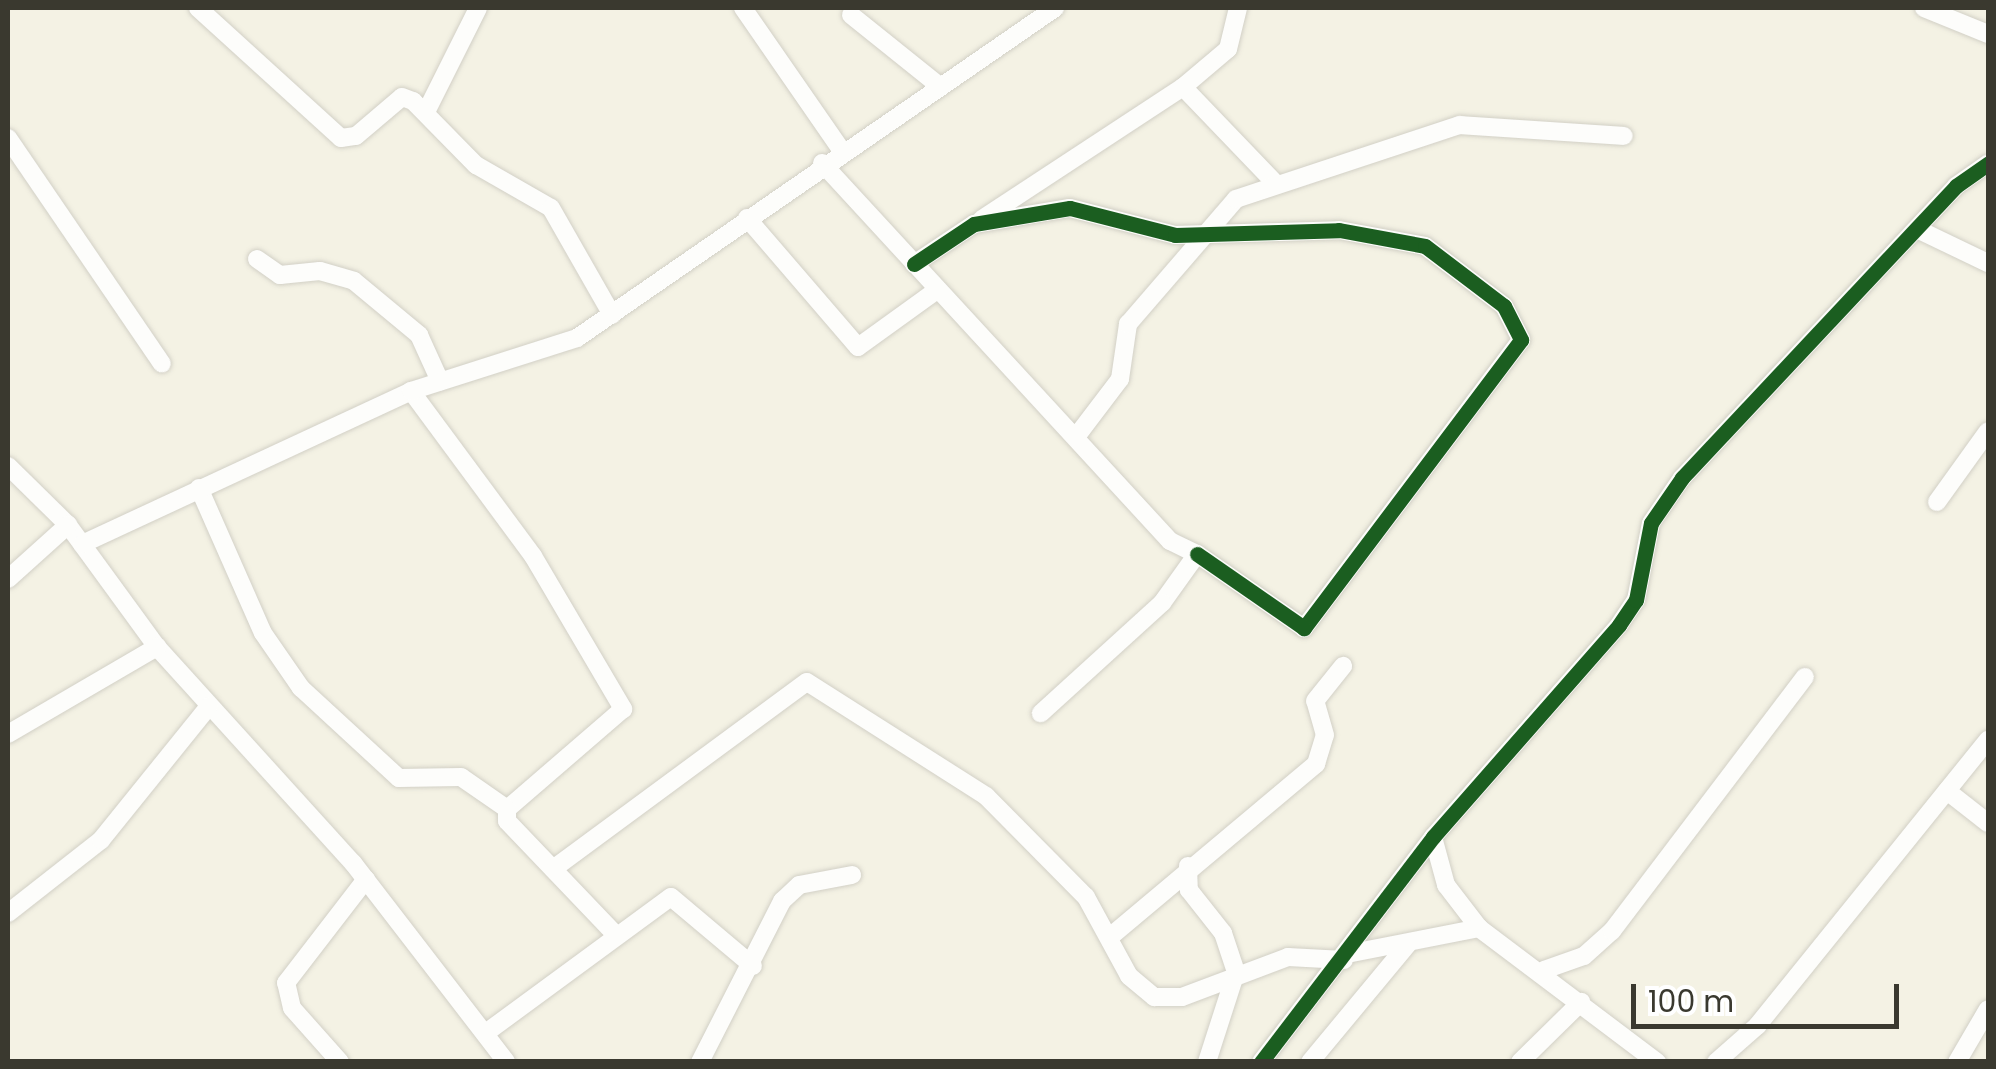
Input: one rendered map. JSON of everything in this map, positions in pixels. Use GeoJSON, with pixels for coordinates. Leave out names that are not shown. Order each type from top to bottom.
{"type":"FeatureCollection","features":[{"type":"Feature","properties":{"kind":"street"},"geometry":{"type":"LineString","coordinates":[[198,8],[340,138],[356,136],[402,97],[426,112],[476,164],[551,208],[612,316]]}},
{"type":"Feature","properties":{"kind":"street"},"geometry":{"type":"LineString","coordinates":[[426,112],[478,8]]}},
{"type":"Feature","properties":{"kind":"street"},"geometry":{"type":"LineString","coordinates":[[743,8],[842,151]]}},
{"type":"Feature","properties":{"kind":"street"},"geometry":{"type":"LineString","coordinates":[[82,544],[411,391],[545,352],[612,316],[822,163],[1054,8]]}},
{"type":"Feature","properties":{"kind":"street"},"geometry":{"type":"LineString","coordinates":[[914,264],[1183,86],[1228,50],[1238,8]]}},
{"type":"Feature","properties":{"kind":"street"},"geometry":{"type":"LineString","coordinates":[[1924,8],[1988,34]]}},
{"type":"Feature","properties":{"kind":"street"},"geometry":{"type":"LineString","coordinates":[[851,14],[941,87]]}},
{"type":"Feature","properties":{"kind":"street"},"geometry":{"type":"LineString","coordinates":[[1183,86],[1273,181]]}},
{"type":"Feature","properties":{"kind":"street"},"geometry":{"type":"LineString","coordinates":[[1079,433],[1120,379],[1128,324],[1236,199],[1273,181],[1460,124],[1624,136]]}},
{"type":"Feature","properties":{"kind":"street"},"geometry":{"type":"LineString","coordinates":[[8,138],[162,364]]}},
{"type":"Feature","properties":{"kind":"street"},"geometry":{"type":"LineString","coordinates":[[822,163],[937,290],[1079,433],[1170,541],[1196,554],[1304,628],[1522,340],[1504,306],[1425,246],[1339,230],[1205,234],[1070,208],[974,224]]}},
{"type":"Feature","properties":{"kind":"street"},"geometry":{"type":"LineString","coordinates":[[1261,1062],[1433,838],[1619,625],[1636,600],[1651,523],[1671,491],[1917,229],[1988,164]]}},
{"type":"Feature","properties":{"kind":"street"},"geometry":{"type":"LineString","coordinates":[[747,218],[858,347],[937,290]]}},
{"type":"Feature","properties":{"kind":"street"},"geometry":{"type":"LineString","coordinates":[[1917,229],[1988,263]]}},
{"type":"Feature","properties":{"kind":"street"},"geometry":{"type":"LineString","coordinates":[[257,259],[280,275],[320,271],[354,282],[419,335],[440,380]]}},
{"type":"Feature","properties":{"kind":"street"},"geometry":{"type":"LineString","coordinates":[[411,391],[533,556],[623,709],[600,738],[507,809]]}},
{"type":"Feature","properties":{"kind":"street"},"geometry":{"type":"LineString","coordinates":[[1937,502],[1988,430]]}},
{"type":"Feature","properties":{"kind":"street"},"geometry":{"type":"LineString","coordinates":[[8,466],[68,524],[157,648],[366,879],[487,1032],[506,1062]]}},
{"type":"Feature","properties":{"kind":"street"},"geometry":{"type":"LineString","coordinates":[[199,488],[263,633],[301,688],[399,778],[461,777],[507,809]]}},
{"type":"Feature","properties":{"kind":"street"},"geometry":{"type":"LineString","coordinates":[[8,579],[68,524]]}},
{"type":"Feature","properties":{"kind":"street"},"geometry":{"type":"LineString","coordinates":[[1042,713],[1162,603],[1196,554]]}},
{"type":"Feature","properties":{"kind":"street"},"geometry":{"type":"LineString","coordinates":[[8,734],[157,648]]}},
{"type":"Feature","properties":{"kind":"street"},"geometry":{"type":"LineString","coordinates":[[1111,936],[1188,866],[1316,764],[1325,743],[1315,702],[1342,666]]}},
{"type":"Feature","properties":{"kind":"street"},"geometry":{"type":"LineString","coordinates":[[1544,970],[1584,956],[1612,931],[1805,677]]}},
{"type":"Feature","properties":{"kind":"street"},"geometry":{"type":"LineString","coordinates":[[553,870],[807,682],[986,796],[1086,897],[1130,976],[1154,997],[1182,996],[1236,972],[1288,957],[1345,957],[1479,928]]}},
{"type":"Feature","properties":{"kind":"street"},"geometry":{"type":"LineString","coordinates":[[8,913],[101,840],[166,749],[210,706]]}},
{"type":"Feature","properties":{"kind":"street"},"geometry":{"type":"LineString","coordinates":[[1716,1062],[1756,1026],[1988,740]]}},
{"type":"Feature","properties":{"kind":"street"},"geometry":{"type":"LineString","coordinates":[[1947,791],[1988,822]]}},
{"type":"Feature","properties":{"kind":"street"},"geometry":{"type":"LineString","coordinates":[[507,809],[507,821],[616,936]]}},
{"type":"Feature","properties":{"kind":"street"},"geometry":{"type":"LineString","coordinates":[[1433,838],[1446,885],[1479,928],[1544,970],[1657,1062]]}},
{"type":"Feature","properties":{"kind":"street"},"geometry":{"type":"LineString","coordinates":[[1188,866],[1188,890],[1224,933],[1236,972],[1207,1062]]}},
{"type":"Feature","properties":{"kind":"street"},"geometry":{"type":"LineString","coordinates":[[700,1062],[782,901],[799,885],[852,875]]}},
{"type":"Feature","properties":{"kind":"street"},"geometry":{"type":"LineString","coordinates":[[340,1062],[292,1008],[286,984],[366,879]]}},
{"type":"Feature","properties":{"kind":"street"},"geometry":{"type":"LineString","coordinates":[[487,1032],[616,936],[676,898],[752,966]]}},
{"type":"Feature","properties":{"kind":"street"},"geometry":{"type":"LineString","coordinates":[[1310,1062],[1408,944]]}},
{"type":"Feature","properties":{"kind":"street"},"geometry":{"type":"LineString","coordinates":[[1520,1062],[1582,1002]]}},
{"type":"Feature","properties":{"kind":"street"},"geometry":{"type":"LineString","coordinates":[[1956,1062],[1988,1009]]}},
{"type":"Feature","properties":{"kind":"cycle path"},"geometry":{"type":"LineString","coordinates":[[1261,1062],[1433,837],[1619,625],[1636,600],[1651,523],[1682,478],[1956,186],[1988,164]]}},
{"type":"Feature","properties":{"kind":"cycle path"},"geometry":{"type":"LineString","coordinates":[[914,264],[974,224],[1070,208],[1175,235],[1339,230],[1425,246],[1504,306],[1521,340],[1304,628],[1197,554]]}}]}
